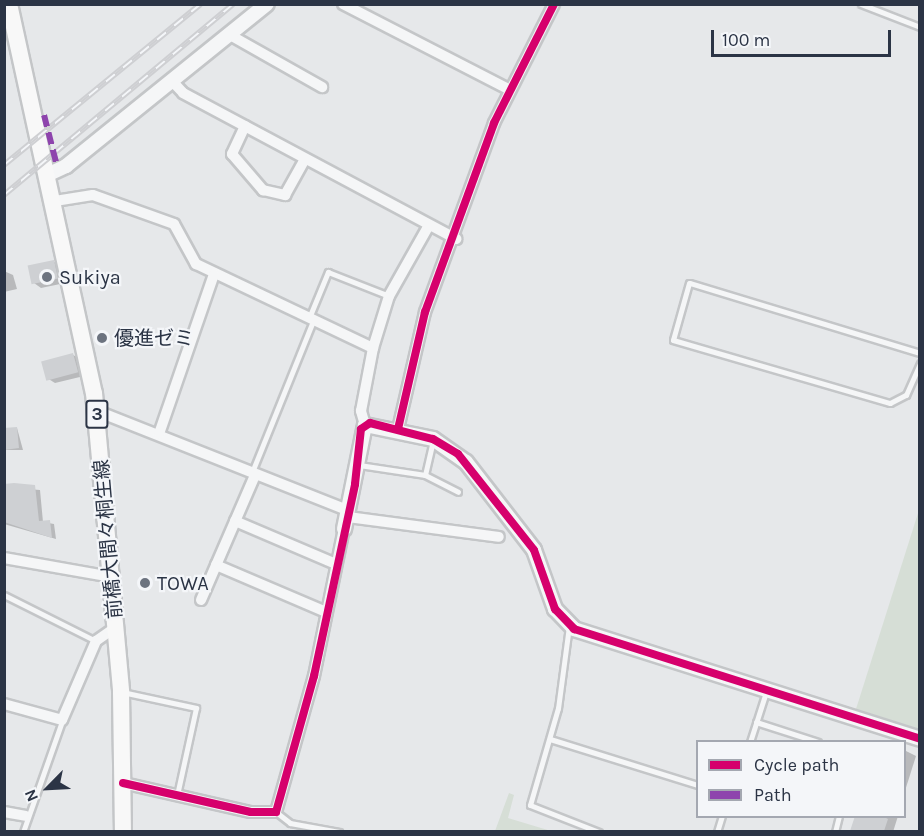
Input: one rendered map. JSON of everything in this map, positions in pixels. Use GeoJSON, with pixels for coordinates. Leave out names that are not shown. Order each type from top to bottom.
{"type":"FeatureCollection","features":[{"type":"Feature","properties":{"kind":"main road","name":"前橋大間々桐生線"},"geometry":{"type":"LineString","coordinates":[[9,4],[55,201],[97,411],[121,692],[123,831]]}},
{"type":"Feature","properties":{"kind":"street"},"geometry":{"type":"LineString","coordinates":[[49,174],[66,166],[267,4]]}},
{"type":"Feature","properties":{"kind":"street"},"geometry":{"type":"LineString","coordinates":[[343,4],[510,90]]}},
{"type":"Feature","properties":{"kind":"street"},"geometry":{"type":"LineString","coordinates":[[398,429],[420,327],[456,239],[510,90],[554,4]]}},
{"type":"Feature","properties":{"kind":"street"},"geometry":{"type":"LineString","coordinates":[[230,34],[322,87]]}},
{"type":"Feature","properties":{"kind":"street"},"geometry":{"type":"LineString","coordinates":[[172,81],[183,93],[456,239]]}},
{"type":"Feature","properties":{"kind":"street"},"geometry":{"type":"LineString","coordinates":[[245,126],[232,154],[263,190],[285,195],[305,159]]}},
{"type":"Feature","properties":{"kind":"street"},"geometry":{"type":"LineString","coordinates":[[55,201],[93,195],[174,225],[193,261],[214,274],[373,348]]}},
{"type":"Feature","properties":{"kind":"street"},"geometry":{"type":"LineString","coordinates":[[123,783],[260,814],[276,812],[347,519],[365,425],[361,411],[373,348],[389,296],[429,225]]}},
{"type":"Feature","properties":{"kind":"street"},"geometry":{"type":"LineString","coordinates":[[159,434],[214,274]]}},
{"type":"Feature","properties":{"kind":"street"},"geometry":{"type":"LineString","coordinates":[[97,411],[159,434],[347,519],[500,537]]}},
{"type":"Feature","properties":{"kind":"street"},"geometry":{"type":"LineString","coordinates":[[365,425],[398,429],[433,439],[466,462],[534,550],[551,601],[569,624],[584,634],[920,739]]}},
{"type":"Feature","properties":{"kind":"street"},"geometry":{"type":"LineString","coordinates":[[201,600],[253,475]]}},
{"type":"Feature","properties":{"kind":"street"},"geometry":{"type":"LineString","coordinates":[[235,521],[336,564]]}},
{"type":"Feature","properties":{"kind":"street"},"geometry":{"type":"LineString","coordinates":[[4,558],[112,577]]}},
{"type":"Feature","properties":{"kind":"street"},"geometry":{"type":"LineString","coordinates":[[216,565],[326,612]]}},
{"type":"Feature","properties":{"kind":"street"},"geometry":{"type":"LineString","coordinates":[[4,704],[63,720],[96,641],[116,627]]}},
{"type":"Feature","properties":{"kind":"street"},"geometry":{"type":"LineString","coordinates":[[4,812],[26,816]]}},
{"type":"Feature","properties":{"kind":"lane"},"geometry":{"type":"LineString","coordinates":[[861,4],[920,27]]}},
{"type":"Feature","properties":{"kind":"lane"},"geometry":{"type":"LineString","coordinates":[[253,475],[328,272],[389,296]]}},
{"type":"Feature","properties":{"kind":"lane"},"geometry":{"type":"LineString","coordinates":[[920,353],[689,283],[673,340],[890,403],[906,395],[920,363]]}},
{"type":"Feature","properties":{"kind":"lane"},"geometry":{"type":"LineString","coordinates":[[425,475],[433,439]]}},
{"type":"Feature","properties":{"kind":"lane"},"geometry":{"type":"LineString","coordinates":[[358,464],[425,475],[458,492]]}},
{"type":"Feature","properties":{"kind":"lane"},"geometry":{"type":"LineString","coordinates":[[4,595],[96,641]]}},
{"type":"Feature","properties":{"kind":"lane"},"geometry":{"type":"LineString","coordinates":[[569,624],[550,739],[530,805],[598,831]]}},
{"type":"Feature","properties":{"kind":"lane"},"geometry":{"type":"LineString","coordinates":[[750,740],[766,691]]}},
{"type":"Feature","properties":{"kind":"lane"},"geometry":{"type":"LineString","coordinates":[[121,692],[196,708],[177,795]]}},
{"type":"Feature","properties":{"kind":"lane"},"geometry":{"type":"LineString","coordinates":[[23,831],[26,816],[63,720]]}},
{"type":"Feature","properties":{"kind":"lane"},"geometry":{"type":"LineString","coordinates":[[756,722],[815,740]]}},
{"type":"Feature","properties":{"kind":"lane"},"geometry":{"type":"LineString","coordinates":[[550,739],[696,784]]}},
{"type":"Feature","properties":{"kind":"lane"},"geometry":{"type":"LineString","coordinates":[[276,812],[295,824],[339,831]]}},
{"type":"Feature","properties":{"kind":"lane"},"geometry":{"type":"LineString","coordinates":[[293,831],[295,824]]}},
{"type":"Feature","properties":{"kind":"shaded area"},"geometry":{"type":"Polygon","coordinates":[[[919,510],[919,729],[856,709],[919,510]]]}},
{"type":"Feature","properties":{"kind":"shaded area"},"geometry":{"type":"Polygon","coordinates":[[[509,793],[514,795],[508,818],[551,831],[495,831],[509,793]]]}},
{"type":"Feature","properties":{"kind":"building"},"geometry":{"type":"Polygon","coordinates":[[[54,260],[58,279],[32,284],[28,266],[54,260]]]}},
{"type":"Feature","properties":{"kind":"building"},"geometry":{"type":"Polygon","coordinates":[[[73,353],[78,372],[46,381],[41,362],[73,353]]]}},
{"type":"Feature","properties":{"kind":"building"},"geometry":{"type":"Polygon","coordinates":[[[17,427],[19,448],[4,450],[4,428],[17,427]]]}},
{"type":"Feature","properties":{"kind":"building"},"geometry":{"type":"Polygon","coordinates":[[[4,484],[35,485],[39,521],[50,520],[52,538],[4,522],[4,484]]]}},
{"type":"Feature","properties":{"kind":"building"},"geometry":{"type":"Polygon","coordinates":[[[854,818],[888,819],[884,831],[850,831],[854,818]]]}},
{"type":"Feature","properties":{"kind":"railway"},"geometry":{"type":"LineString","coordinates":[[4,165],[201,4]]}},
{"type":"Feature","properties":{"kind":"railway"},"geometry":{"type":"LineString","coordinates":[[4,195],[233,4]]}},
{"type":"Feature","properties":{"kind":"marked path"},"geometry":{"type":"LineString","coordinates":[[44,115],[56,162]]}},
{"type":"Feature","properties":{"kind":"cycle path"},"geometry":{"type":"LineString","coordinates":[[398,429],[425,312],[494,123],[554,4]]}},
{"type":"Feature","properties":{"kind":"cycle path"},"geometry":{"type":"LineString","coordinates":[[123,783],[251,812],[276,812],[314,676],[355,484],[361,429],[370,423],[433,439],[458,454],[534,550],[555,609],[574,629],[920,739]]}},
{"type":"Feature","properties":{"kind":"place","name":"Sukiya"},"geometry":{"type":"Point","coordinates":[47,277]}},
{"type":"Feature","properties":{"kind":"place","name":"優進ゼミ"},"geometry":{"type":"Point","coordinates":[102,338]}},
{"type":"Feature","properties":{"kind":"place","name":"TOWA"},"geometry":{"type":"Point","coordinates":[145,583]}}]}
